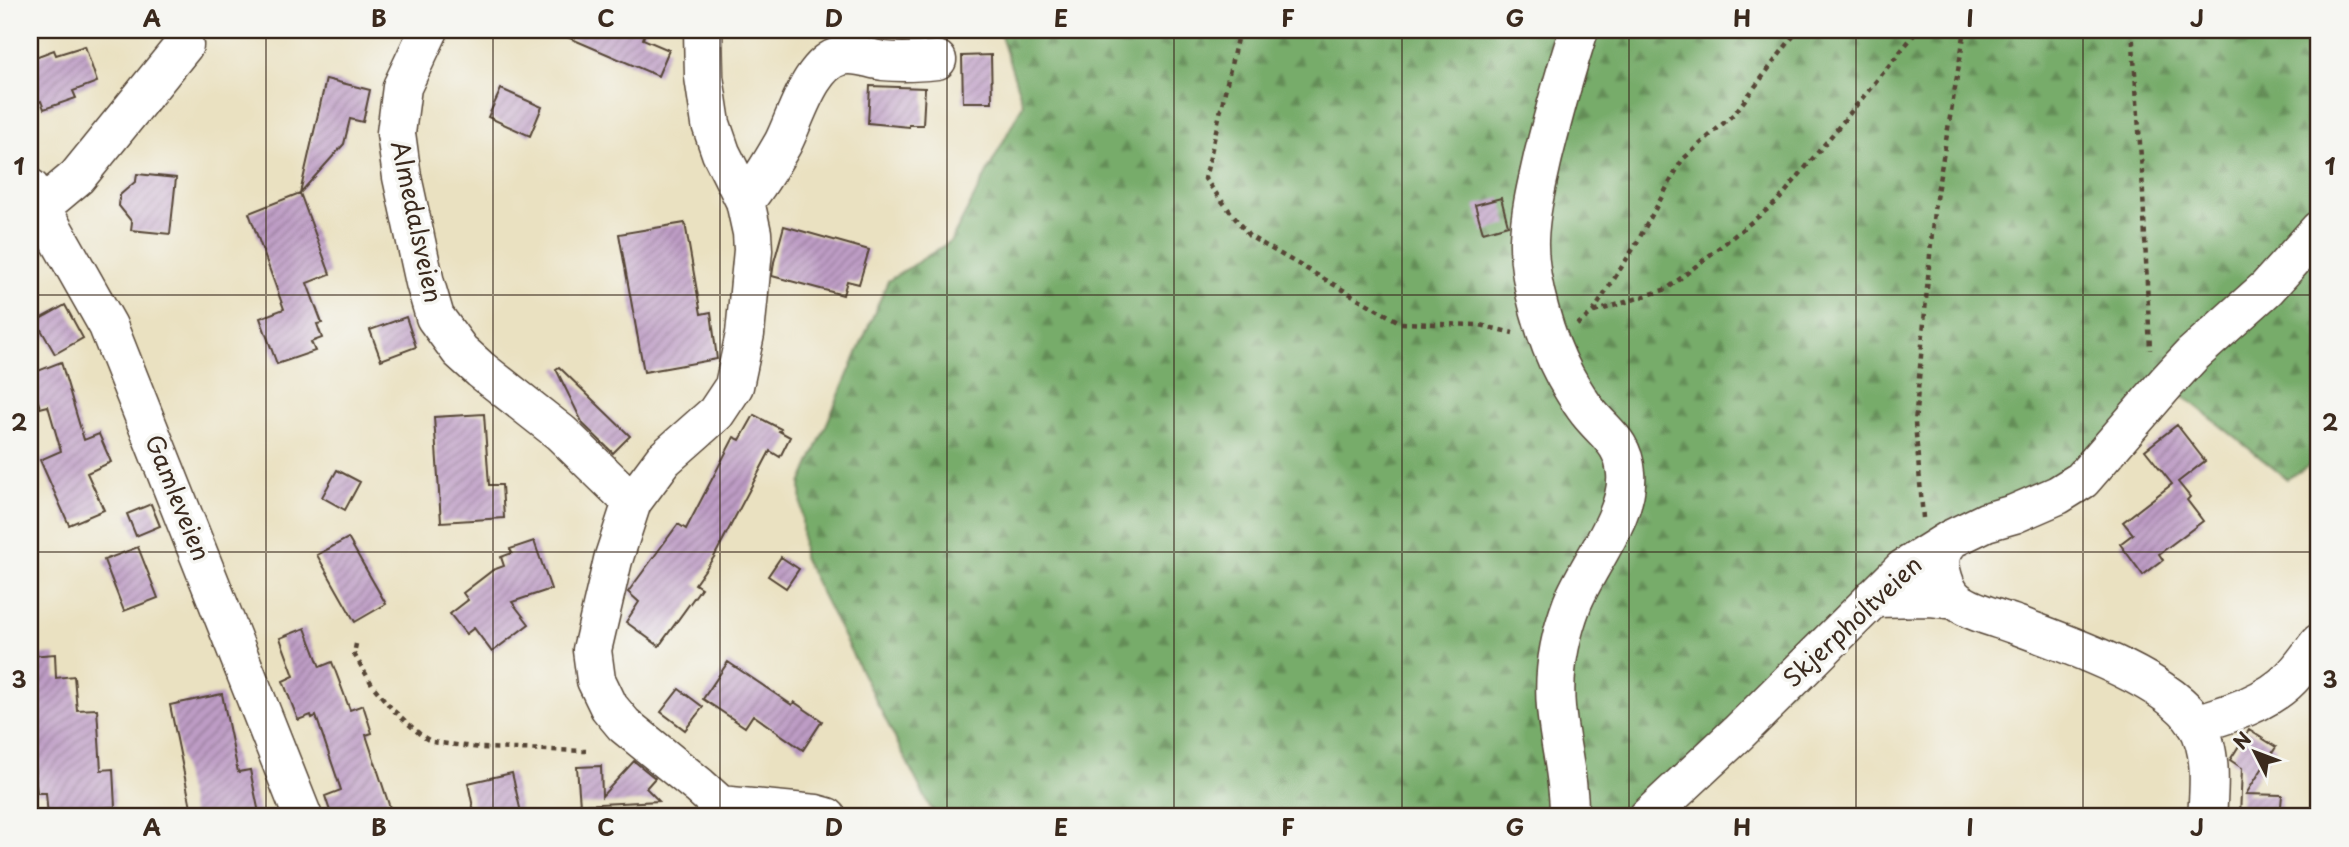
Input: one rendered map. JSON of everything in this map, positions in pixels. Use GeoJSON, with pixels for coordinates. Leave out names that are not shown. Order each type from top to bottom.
{"type":"FeatureCollection","features":[{"type":"Feature","properties":{"kind":"street","name":"Almedalsveien"},"geometry":{"type":"LineString","coordinates":[[429,30],[402,87],[397,133],[402,177],[435,317],[445,333],[467,357],[592,460],[632,502]]}},
{"type":"Feature","properties":{"kind":"street"},"geometry":{"type":"LineString","coordinates":[[703,30],[704,77],[711,124],[750,218],[753,250],[745,334],[734,386],[716,413],[664,458],[632,502],[600,609],[593,650],[596,680],[609,707],[624,725],[699,786],[724,811],[816,814],[827,817]]}},
{"type":"Feature","properties":{"kind":"street"},"geometry":{"type":"LineString","coordinates":[[1570,817],[1567,774],[1556,709],[1557,665],[1571,607],[1620,508],[1626,475],[1622,457],[1612,438],[1589,414],[1557,361],[1542,317],[1531,266],[1531,211],[1560,88],[1579,30]]}},
{"type":"Feature","properties":{"kind":"street"},"geometry":{"type":"LineString","coordinates":[[35,198],[77,177],[184,45]]}},
{"type":"Feature","properties":{"kind":"street"},"geometry":{"type":"LineString","coordinates":[[745,201],[759,185],[784,141],[811,83],[830,61],[838,56],[850,55],[881,61],[937,60]]}},
{"type":"Feature","properties":{"kind":"street","name":"Gamleveien"},"geometry":{"type":"LineString","coordinates":[[35,198],[108,326],[303,817]]}},
{"type":"Feature","properties":{"kind":"street","name":"Skjerpholtveien"},"geometry":{"type":"LineString","coordinates":[[1648,817],[1738,733],[1903,569],[1939,546],[1986,522],[2014,514],[2058,495],[2082,480],[2192,355],[2267,288],[2319,230]]}},
{"type":"Feature","properties":{"kind":"street"},"geometry":{"type":"LineString","coordinates":[[1939,546],[1946,587],[1955,600]]}},
{"type":"Feature","properties":{"kind":"street"},"geometry":{"type":"LineString","coordinates":[[1873,598],[1928,597],[1955,600],[1974,610],[2069,645],[2128,673],[2171,698],[2196,724],[2207,757],[2207,817]]}},
{"type":"Feature","properties":{"kind":"street"},"geometry":{"type":"LineString","coordinates":[[2196,724],[2259,701],[2290,679],[2319,643]]}},
{"type":"Feature","properties":{"kind":"path"},"geometry":{"type":"LineString","coordinates":[[1239,30],[1205,179],[1249,236],[1401,323],[1480,324],[1553,344],[1593,312],[1635,246],[1682,160],[1735,113],[1798,30]]}},
{"type":"Feature","properties":{"kind":"path"},"geometry":{"type":"LineString","coordinates":[[1593,312],[1667,289],[1778,201],[1918,30]]}},
{"type":"Feature","properties":{"kind":"path"},"geometry":{"type":"LineString","coordinates":[[1939,546],[1915,423],[1934,210],[1965,30]]}},
{"type":"Feature","properties":{"kind":"path"},"geometry":{"type":"LineString","coordinates":[[2132,30],[2150,352],[2167,382]]}},
{"type":"Feature","properties":{"kind":"path"},"geometry":{"type":"LineString","coordinates":[[356,644],[354,654],[373,686],[400,716],[432,742],[481,748],[586,751]]}},
{"type":"Feature","properties":{"kind":"green space"},"geometry":{"type":"Polygon","coordinates":[[[999,30],[2319,30],[2319,460],[2287,479],[2166,382],[2097,468],[1981,525],[1642,817],[935,817],[803,557],[801,484],[888,281],[951,241],[1023,104],[999,30]]]}},
{"type":"Feature","properties":{"kind":"building"},"geometry":{"type":"Polygon","coordinates":[[[551,30],[646,30],[643,39],[669,50],[658,76],[551,30]]]}},
{"type":"Feature","properties":{"kind":"building"},"geometry":{"type":"Polygon","coordinates":[[[85,46],[97,82],[73,91],[76,98],[44,109],[41,101],[30,105],[30,59],[54,50],[56,55],[85,46]]]}},
{"type":"Feature","properties":{"kind":"building"},"geometry":{"type":"Polygon","coordinates":[[[991,55],[992,102],[963,102],[962,56],[991,55]]]}},
{"type":"Feature","properties":{"kind":"building"},"geometry":{"type":"Polygon","coordinates":[[[326,79],[370,90],[363,122],[350,119],[344,144],[300,193],[326,79]]]}},
{"type":"Feature","properties":{"kind":"building"},"geometry":{"type":"Polygon","coordinates":[[[870,86],[925,88],[923,125],[909,127],[868,123],[870,86]]]}},
{"type":"Feature","properties":{"kind":"building"},"geometry":{"type":"Polygon","coordinates":[[[501,89],[542,107],[530,136],[488,117],[501,89]]]}},
{"type":"Feature","properties":{"kind":"building"},"geometry":{"type":"Polygon","coordinates":[[[137,174],[176,178],[170,234],[131,230],[132,222],[119,206],[120,195],[136,181],[137,174]]]}},
{"type":"Feature","properties":{"kind":"building"},"geometry":{"type":"Polygon","coordinates":[[[300,193],[330,274],[307,283],[322,323],[317,324],[322,338],[311,342],[315,351],[277,364],[260,318],[284,309],[249,213],[300,193]]]}},
{"type":"Feature","properties":{"kind":"building"},"geometry":{"type":"Polygon","coordinates":[[[1501,198],[1508,225],[1483,232],[1475,205],[1501,198]]]}},
{"type":"Feature","properties":{"kind":"building"},"geometry":{"type":"Polygon","coordinates":[[[685,223],[701,314],[711,312],[717,359],[644,372],[619,234],[685,223]]]}},
{"type":"Feature","properties":{"kind":"building"},"geometry":{"type":"Polygon","coordinates":[[[784,226],[869,250],[859,284],[847,281],[843,295],[772,276],[784,226]]]}},
{"type":"Feature","properties":{"kind":"building"},"geometry":{"type":"Polygon","coordinates":[[[65,305],[83,338],[55,354],[36,321],[65,305]]]}},
{"type":"Feature","properties":{"kind":"building"},"geometry":{"type":"Polygon","coordinates":[[[406,317],[416,347],[381,360],[370,330],[406,317]]]}},
{"type":"Feature","properties":{"kind":"building"},"geometry":{"type":"Polygon","coordinates":[[[61,362],[84,440],[99,434],[111,462],[87,473],[104,510],[69,525],[40,460],[61,451],[48,406],[40,408],[30,374],[61,362]]]}},
{"type":"Feature","properties":{"kind":"building"},"geometry":{"type":"Polygon","coordinates":[[[559,367],[630,436],[613,453],[583,424],[556,369],[559,367]]]}},
{"type":"Feature","properties":{"kind":"building"},"geometry":{"type":"Polygon","coordinates":[[[484,414],[489,485],[502,485],[504,518],[441,522],[434,417],[484,414]]]}},
{"type":"Feature","properties":{"kind":"building"},"geometry":{"type":"Polygon","coordinates":[[[754,415],[781,429],[779,431],[790,437],[780,457],[770,451],[714,557],[695,584],[701,588],[659,646],[626,622],[639,602],[628,592],[678,524],[686,529],[734,437],[740,440],[754,415]]]}},
{"type":"Feature","properties":{"kind":"building"},"geometry":{"type":"Polygon","coordinates":[[[2177,425],[2205,461],[2178,482],[2190,497],[2187,500],[2203,521],[2159,554],[2163,560],[2143,575],[2120,544],[2133,534],[2123,522],[2172,484],[2145,450],[2177,425]]]}},
{"type":"Feature","properties":{"kind":"building"},"geometry":{"type":"Polygon","coordinates":[[[337,470],[360,482],[345,510],[322,497],[337,470]]]}},
{"type":"Feature","properties":{"kind":"building"},"geometry":{"type":"Polygon","coordinates":[[[151,504],[160,526],[136,536],[127,514],[151,504]]]}},
{"type":"Feature","properties":{"kind":"building"},"geometry":{"type":"Polygon","coordinates":[[[348,538],[386,604],[355,622],[317,555],[348,538]]]}},
{"type":"Feature","properties":{"kind":"building"},"geometry":{"type":"Polygon","coordinates":[[[534,541],[551,589],[512,602],[529,624],[492,652],[474,628],[466,634],[450,614],[468,600],[463,593],[493,570],[504,566],[501,557],[512,553],[510,549],[534,541]]]}},
{"type":"Feature","properties":{"kind":"building"},"geometry":{"type":"Polygon","coordinates":[[[138,547],[158,598],[124,611],[104,560],[138,547]]]}},
{"type":"Feature","properties":{"kind":"building"},"geometry":{"type":"Polygon","coordinates":[[[781,557],[799,569],[786,588],[768,576],[781,557]]]}},
{"type":"Feature","properties":{"kind":"building"},"geometry":{"type":"Polygon","coordinates":[[[305,628],[320,667],[332,662],[350,710],[363,705],[372,733],[366,735],[393,817],[332,817],[325,796],[341,790],[316,716],[298,720],[283,681],[294,676],[280,638],[305,628]]]}},
{"type":"Feature","properties":{"kind":"building"},"geometry":{"type":"Polygon","coordinates":[[[55,654],[56,678],[74,676],[77,710],[97,709],[101,770],[113,769],[115,807],[85,809],[86,817],[48,817],[46,793],[37,793],[30,733],[30,656],[55,654]]]}},
{"type":"Feature","properties":{"kind":"building"},"geometry":{"type":"Polygon","coordinates":[[[728,662],[792,705],[794,702],[822,721],[803,750],[753,715],[745,727],[703,699],[728,662]]]}},
{"type":"Feature","properties":{"kind":"building"},"geometry":{"type":"Polygon","coordinates":[[[679,689],[703,707],[685,730],[661,712],[679,689]]]}},
{"type":"Feature","properties":{"kind":"building"},"geometry":{"type":"Polygon","coordinates":[[[222,694],[238,772],[250,770],[259,813],[239,817],[193,817],[170,705],[222,694]]]}},
{"type":"Feature","properties":{"kind":"building"},"geometry":{"type":"Polygon","coordinates":[[[2249,730],[2276,747],[2246,794],[2282,795],[2280,817],[2240,817],[2242,768],[2230,760],[2249,730]]]}},
{"type":"Feature","properties":{"kind":"building"},"geometry":{"type":"Polygon","coordinates":[[[634,761],[655,778],[646,788],[659,801],[580,805],[577,767],[601,766],[602,796],[634,761]]]}},
{"type":"Feature","properties":{"kind":"building"},"geometry":{"type":"Polygon","coordinates":[[[512,773],[522,817],[475,817],[468,783],[512,773]]]}}]}
